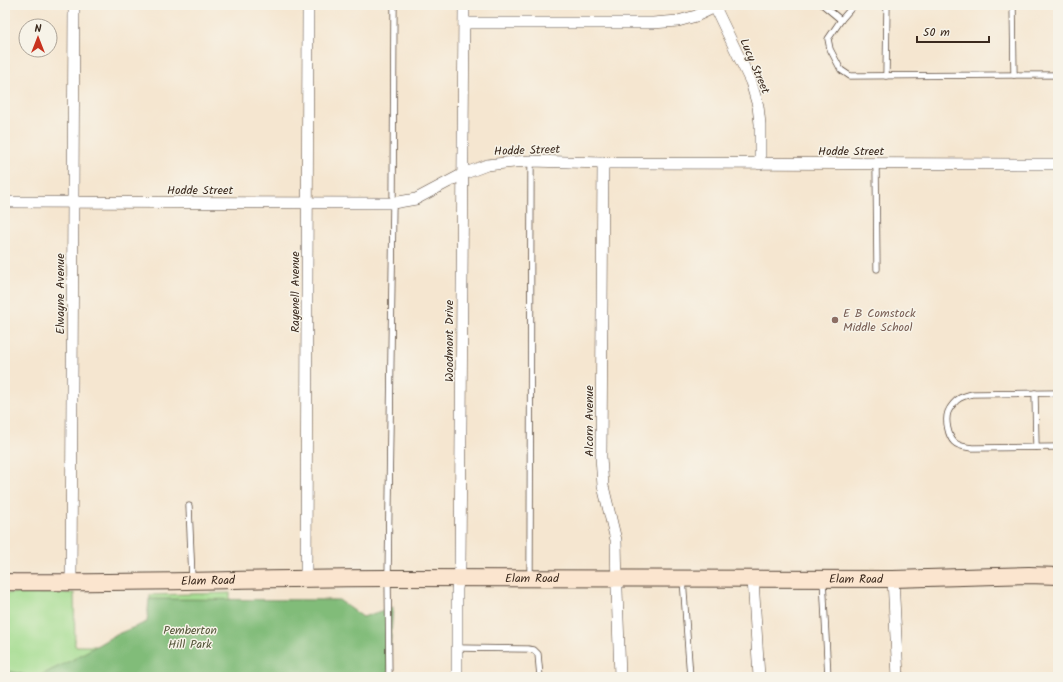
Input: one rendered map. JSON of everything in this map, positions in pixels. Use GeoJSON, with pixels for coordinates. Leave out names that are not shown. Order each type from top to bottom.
{"type":"FeatureCollection","features":[{"type":"Feature","properties":{"kind":"street","name":"Elwayne Avenue"},"geometry":{"type":"LineString","coordinates":[[71,583],[74,5]]}},
{"type":"Feature","properties":{"kind":"street","name":"Rayenell Avenue"},"geometry":{"type":"LineString","coordinates":[[306,578],[308,5]]}},
{"type":"Feature","properties":{"kind":"street","name":"Woodmont Drive"},"geometry":{"type":"LineString","coordinates":[[457,677],[457,589],[460,568],[464,5]]}},
{"type":"Feature","properties":{"kind":"street"},"geometry":{"type":"LineString","coordinates":[[464,23],[678,22],[696,16],[714,6]]}},
{"type":"Feature","properties":{"kind":"street","name":"Lucy Street"},"geometry":{"type":"LineString","coordinates":[[714,6],[751,82],[758,106],[760,124],[760,164]]}},
{"type":"Feature","properties":{"kind":"street","name":"Hodde Street"},"geometry":{"type":"LineString","coordinates":[[5,202],[393,203],[416,199],[463,174],[487,165],[531,161],[760,164],[1058,164]]}},
{"type":"Feature","properties":{"kind":"street","name":"Alcorn Avenue"},"geometry":{"type":"LineString","coordinates":[[603,163],[602,457],[603,486],[616,540],[620,677]]}},
{"type":"Feature","properties":{"kind":"street","name":"Elam Road"},"geometry":{"type":"LineString","coordinates":[[5,582],[192,582],[306,578],[893,579],[1029,575],[1058,576]]}},
{"type":"Feature","properties":{"kind":"street"},"geometry":{"type":"LineString","coordinates":[[753,579],[759,677]]}},
{"type":"Feature","properties":{"kind":"street"},"geometry":{"type":"LineString","coordinates":[[893,579],[898,677]]}},
{"type":"Feature","properties":{"kind":"lane"},"geometry":{"type":"LineString","coordinates":[[388,677],[394,5]]}},
{"type":"Feature","properties":{"kind":"lane"},"geometry":{"type":"LineString","coordinates":[[822,5],[841,20]]}},
{"type":"Feature","properties":{"kind":"lane"},"geometry":{"type":"LineString","coordinates":[[854,5],[841,20],[828,39],[830,49],[840,70],[850,76],[1058,75]]}},
{"type":"Feature","properties":{"kind":"lane"},"geometry":{"type":"LineString","coordinates":[[886,76],[887,5]]}},
{"type":"Feature","properties":{"kind":"lane"},"geometry":{"type":"LineString","coordinates":[[1013,5],[1014,75]]}},
{"type":"Feature","properties":{"kind":"lane"},"geometry":{"type":"LineString","coordinates":[[530,579],[531,161]]}},
{"type":"Feature","properties":{"kind":"lane"},"geometry":{"type":"LineString","coordinates":[[876,164],[877,268]]}},
{"type":"Feature","properties":{"kind":"lane"},"geometry":{"type":"LineString","coordinates":[[1035,393],[1036,447]]}},
{"type":"Feature","properties":{"kind":"lane"},"geometry":{"type":"LineString","coordinates":[[1058,393],[972,394],[961,397],[954,403],[948,412],[947,422],[949,433],[954,442],[961,446],[972,448],[1058,447]]}},
{"type":"Feature","properties":{"kind":"lane"},"geometry":{"type":"LineString","coordinates":[[189,506],[192,582]]}},
{"type":"Feature","properties":{"kind":"lane"},"geometry":{"type":"LineString","coordinates":[[683,579],[690,677]]}},
{"type":"Feature","properties":{"kind":"lane"},"geometry":{"type":"LineString","coordinates":[[823,579],[828,677]]}},
{"type":"Feature","properties":{"kind":"lane"},"geometry":{"type":"LineString","coordinates":[[457,648],[534,650],[538,654],[540,677]]}},
{"type":"Feature","properties":{"kind":"green space","name":"Pemberton Hill Park"},"geometry":{"type":"Polygon","coordinates":[[[5,593],[74,593],[75,646],[150,646],[150,595],[230,593],[228,677],[5,677],[5,593]]]}},
{"type":"Feature","properties":{"kind":"green space"},"geometry":{"type":"Polygon","coordinates":[[[149,599],[339,600],[363,617],[393,607],[388,677],[37,677],[72,660],[115,635],[147,622],[149,599]]]}},
{"type":"Feature","properties":{"kind":"green space"},"geometry":{"type":"Polygon","coordinates":[[[5,670],[33,677],[5,677],[5,670]]]}},
{"type":"Feature","properties":{"kind":"place","name":"E B Comstock Middle School"},"geometry":{"type":"Point","coordinates":[835,320]}}]}
